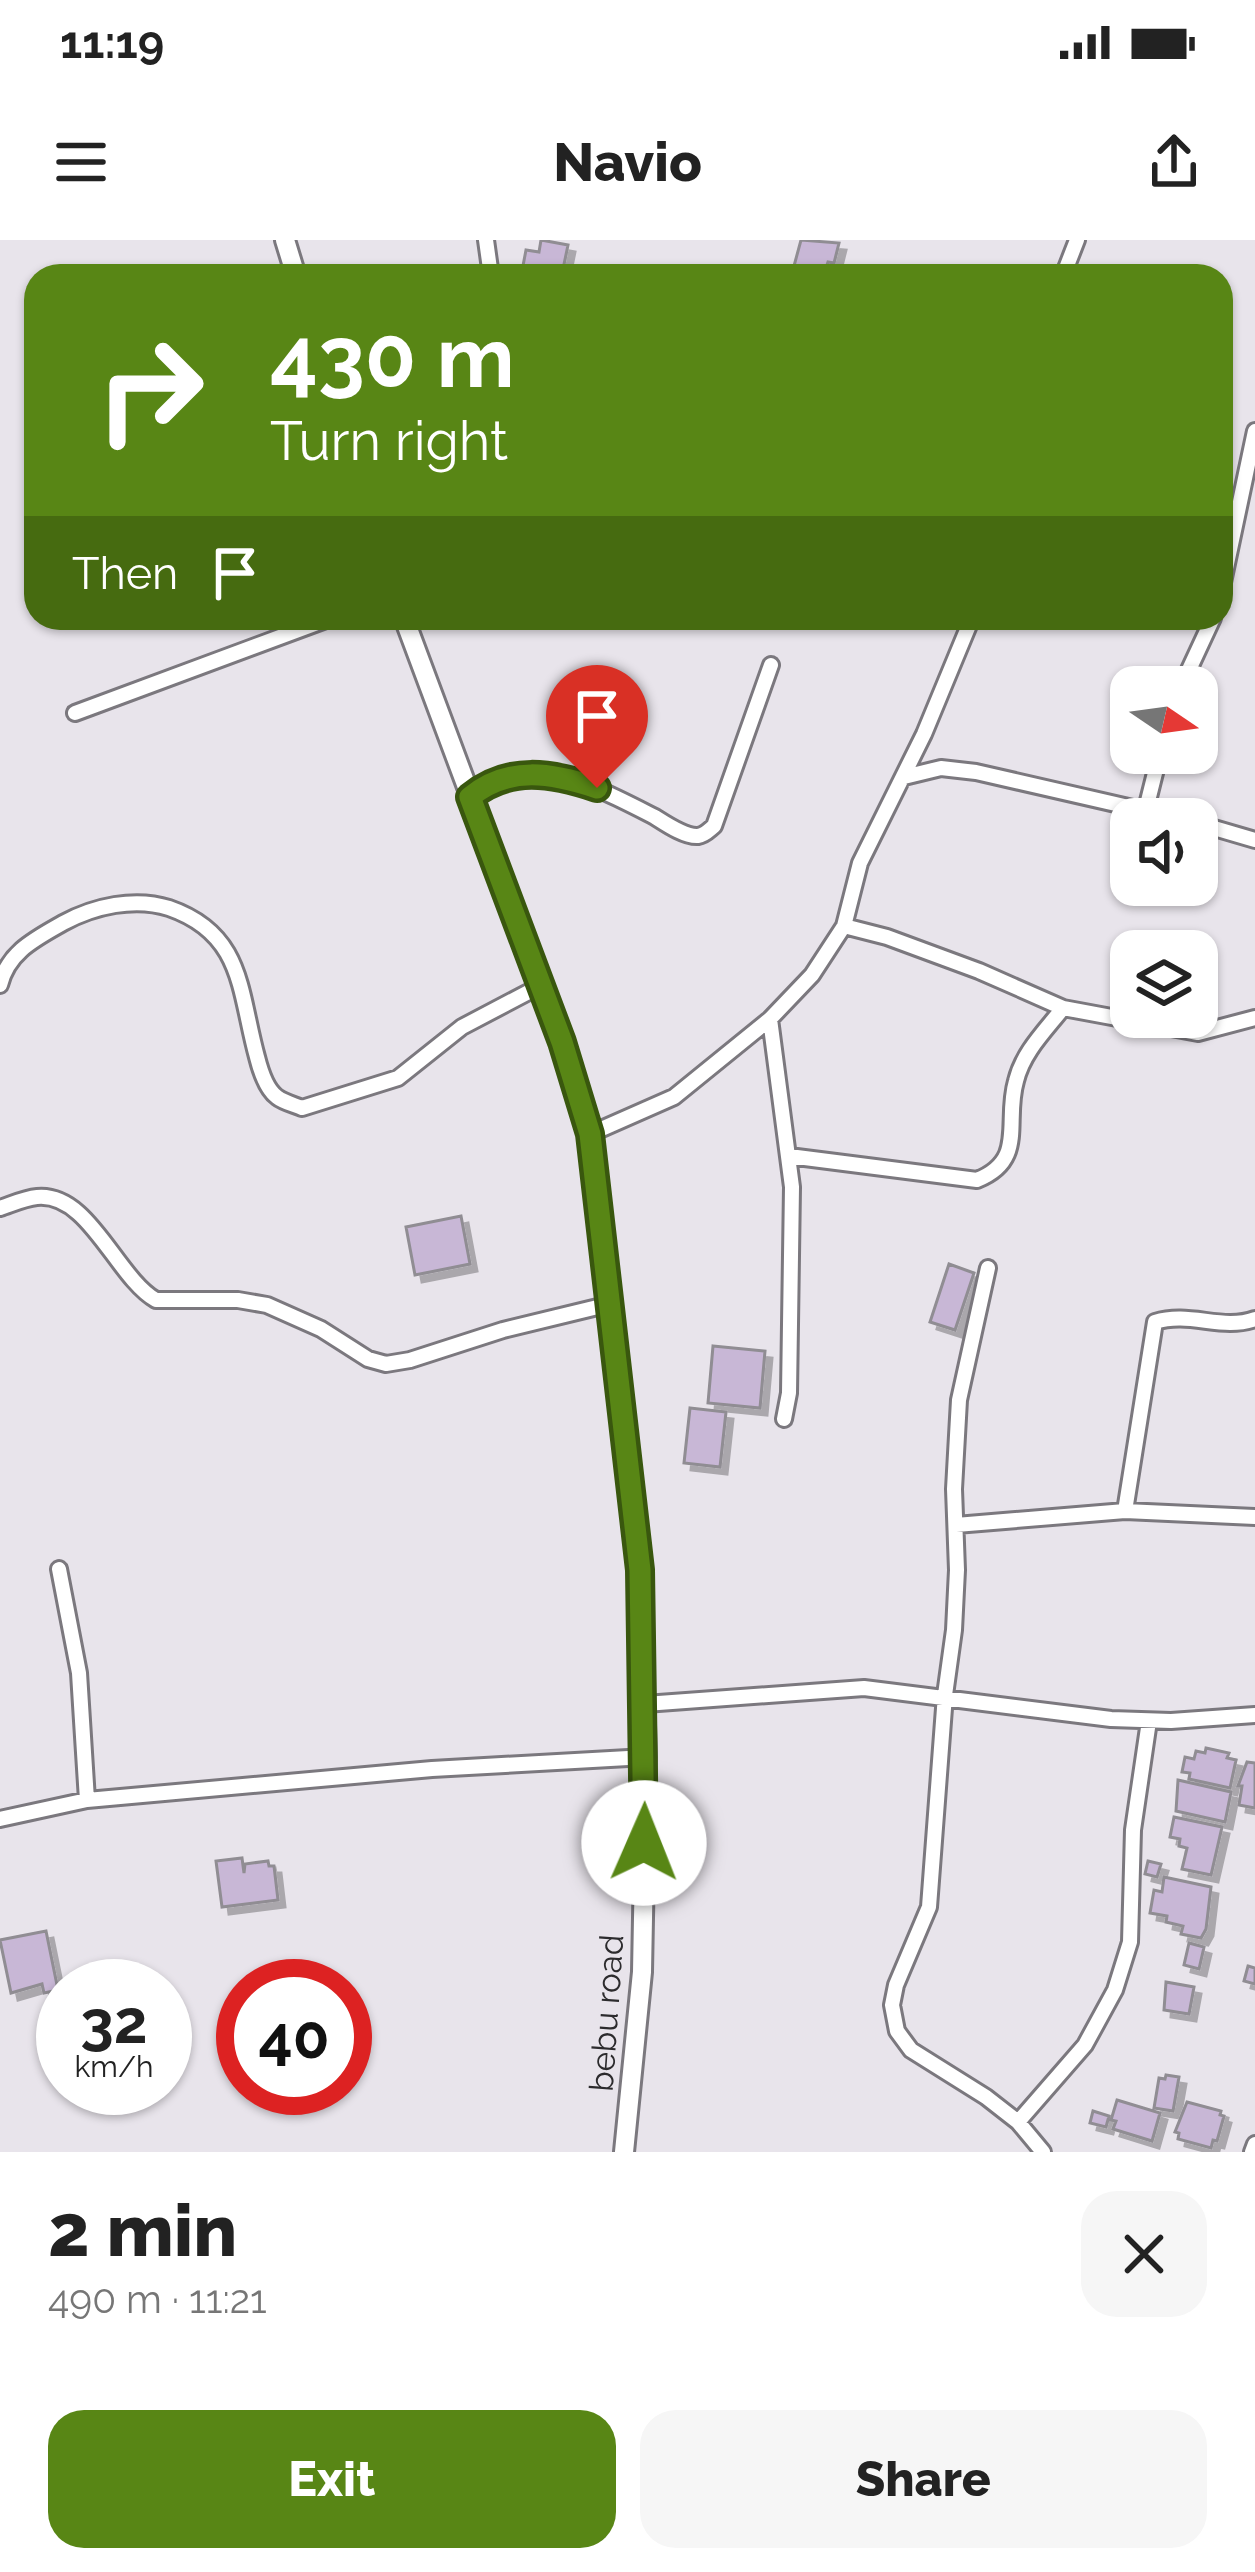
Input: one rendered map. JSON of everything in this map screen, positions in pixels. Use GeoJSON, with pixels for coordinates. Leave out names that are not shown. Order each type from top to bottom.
{"type":"FeatureCollection","features":[{"type":"Feature","properties":{"kind":"street"},"geometry":{"type":"LineString","coordinates":[[1233,535],[1255,430]]}},
{"type":"Feature","properties":{"kind":"street"},"geometry":{"type":"LineString","coordinates":[[75,712],[298,630]]}},
{"type":"Feature","properties":{"kind":"street","name":"bebu road"},"geometry":{"type":"LineString","coordinates":[[408,630],[562,1042],[590,1134],[640,1570],[646,1757],[642,1972],[624,2152]]}},
{"type":"Feature","properties":{"kind":"street"},"geometry":{"type":"LineString","coordinates":[[590,1134],[674,1097],[770,1019],[812,975],[844,926],[860,863],[904,777],[968,630]]}},
{"type":"Feature","properties":{"kind":"street"},"geometry":{"type":"LineString","coordinates":[[1191,666],[1207,630]]}},
{"type":"Feature","properties":{"kind":"street"},"geometry":{"type":"LineString","coordinates":[[470,797],[488,782],[554,773],[597,788],[679,830],[704,834],[714,826],[772,665]]}},
{"type":"Feature","properties":{"kind":"street"},"geometry":{"type":"LineString","coordinates":[[904,777],[941,768],[976,772],[1110,801]]}},
{"type":"Feature","properties":{"kind":"street"},"geometry":{"type":"LineString","coordinates":[[1218,830],[1255,840]]}},
{"type":"Feature","properties":{"kind":"street"},"geometry":{"type":"LineString","coordinates":[[0,985],[3,972],[21,947],[82,913],[118,904],[156,904],[191,916],[219,937],[238,970],[261,1072],[275,1096],[302,1108],[398,1078],[462,1027],[540,986]]}},
{"type":"Feature","properties":{"kind":"street"},"geometry":{"type":"LineString","coordinates":[[844,926],[906,944],[1063,1008],[1198,1033],[1255,1018]]}},
{"type":"Feature","properties":{"kind":"street"},"geometry":{"type":"LineString","coordinates":[[789,1156],[977,1180],[997,1172],[1006,1158],[1012,1129],[1015,1083],[1028,1051],[1063,1008]]}},
{"type":"Feature","properties":{"kind":"street"},"geometry":{"type":"LineString","coordinates":[[770,1019],[789,1156],[789,1393],[784,1419]]}},
{"type":"Feature","properties":{"kind":"street"},"geometry":{"type":"LineString","coordinates":[[0,1208],[40,1196],[60,1201],[102,1238],[125,1274],[156,1300],[238,1300],[267,1305],[386,1364],[610,1304]]}},
{"type":"Feature","properties":{"kind":"street"},"geometry":{"type":"LineString","coordinates":[[988,1268],[959,1400],[954,1630],[929,1907],[896,1985],[892,2006],[897,2030],[911,2050],[986,2097],[1018,2122],[1043,2152]]}},
{"type":"Feature","properties":{"kind":"street"},"geometry":{"type":"LineString","coordinates":[[1125,1510],[1155,1322],[1175,1316],[1217,1322],[1255,1319]]}},
{"type":"Feature","properties":{"kind":"street"},"geometry":{"type":"LineString","coordinates":[[956,1525],[1125,1510],[1255,1517]]}},
{"type":"Feature","properties":{"kind":"street"},"geometry":{"type":"LineString","coordinates":[[59,1569],[79,1673],[87,1800]]}},
{"type":"Feature","properties":{"kind":"street"},"geometry":{"type":"LineString","coordinates":[[644,1704],[865,1688],[1111,1720],[1255,1715]]}},
{"type":"Feature","properties":{"kind":"street"},"geometry":{"type":"LineString","coordinates":[[1018,2122],[1085,2045],[1115,1990],[1130,1942],[1133,1830],[1149,1721]]}},
{"type":"Feature","properties":{"kind":"street"},"geometry":{"type":"LineString","coordinates":[[0,1819],[87,1800],[432,1769],[646,1757]]}},
{"type":"Feature","properties":{"kind":"building"},"geometry":{"type":"Polygon","coordinates":[[[541,240],[568,245],[564,264],[523,264],[526,250],[539,252],[541,240]]]}},
{"type":"Feature","properties":{"kind":"building"},"geometry":{"type":"Polygon","coordinates":[[[801,240],[839,243],[834,263],[795,264],[801,240]]]}},
{"type":"Feature","properties":{"kind":"building"},"geometry":{"type":"Polygon","coordinates":[[[461,1216],[470,1264],[415,1275],[406,1227],[461,1216]]]}},
{"type":"Feature","properties":{"kind":"building"},"geometry":{"type":"Polygon","coordinates":[[[949,1264],[974,1273],[955,1330],[930,1322],[949,1264]]]}},
{"type":"Feature","properties":{"kind":"building"},"geometry":{"type":"Polygon","coordinates":[[[713,1346],[765,1351],[760,1408],[708,1403],[713,1346]]]}},
{"type":"Feature","properties":{"kind":"building"},"geometry":{"type":"Polygon","coordinates":[[[690,1408],[726,1412],[720,1467],[684,1463],[690,1408]]]}},
{"type":"Feature","properties":{"kind":"building"},"geometry":{"type":"Polygon","coordinates":[[[1206,1748],[1229,1753],[1227,1758],[1236,1760],[1230,1788],[1189,1779],[1190,1773],[1182,1772],[1185,1757],[1194,1759],[1196,1751],[1205,1753],[1206,1748]]]}},
{"type":"Feature","properties":{"kind":"building"},"geometry":{"type":"Polygon","coordinates":[[[1247,1762],[1255,1763],[1255,1808],[1239,1805],[1242,1786],[1238,1786],[1247,1762]]]}},
{"type":"Feature","properties":{"kind":"building"},"geometry":{"type":"Polygon","coordinates":[[[1178,1780],[1231,1792],[1225,1822],[1176,1811],[1178,1780]]]}},
{"type":"Feature","properties":{"kind":"building"},"geometry":{"type":"Polygon","coordinates":[[[1174,1817],[1222,1827],[1211,1875],[1182,1869],[1187,1848],[1179,1846],[1180,1839],[1170,1837],[1174,1817]]]}},
{"type":"Feature","properties":{"kind":"building"},"geometry":{"type":"Polygon","coordinates":[[[242,1858],[244,1873],[245,1864],[268,1861],[274,1866],[278,1900],[222,1907],[216,1861],[242,1858]]]}},
{"type":"Feature","properties":{"kind":"building"},"geometry":{"type":"Polygon","coordinates":[[[1148,1861],[1161,1864],[1157,1877],[1145,1874],[1148,1861]]]}},
{"type":"Feature","properties":{"kind":"building"},"geometry":{"type":"Polygon","coordinates":[[[1164,1877],[1211,1887],[1201,1938],[1181,1934],[1183,1926],[1150,1913],[1154,1890],[1162,1892],[1164,1877]]]}},
{"type":"Feature","properties":{"kind":"building"},"geometry":{"type":"Polygon","coordinates":[[[46,1931],[52,1959],[36,1959],[36,1986],[11,1993],[0,1940],[46,1931]]]}},
{"type":"Feature","properties":{"kind":"building"},"geometry":{"type":"Polygon","coordinates":[[[1189,1943],[1204,1947],[1199,1969],[1184,1965],[1189,1943]]]}},
{"type":"Feature","properties":{"kind":"building"},"geometry":{"type":"Polygon","coordinates":[[[1248,1966],[1255,1968],[1255,1984],[1244,1981],[1248,1966]]]}},
{"type":"Feature","properties":{"kind":"building"},"geometry":{"type":"Polygon","coordinates":[[[1166,1982],[1194,1987],[1189,2014],[1164,2010],[1166,1982]]]}},
{"type":"Feature","properties":{"kind":"building"},"geometry":{"type":"Polygon","coordinates":[[[1179,2077],[1173,2111],[1154,2108],[1159,2078],[1179,2077]]]}},
{"type":"Feature","properties":{"kind":"building"},"geometry":{"type":"Polygon","coordinates":[[[1117,2100],[1160,2113],[1152,2141],[1113,2129],[1117,2100]]]}},
{"type":"Feature","properties":{"kind":"building"},"geometry":{"type":"Polygon","coordinates":[[[1187,2102],[1221,2111],[1224,2116],[1211,2148],[1178,2139],[1175,2132],[1187,2102]]]}},
{"type":"Feature","properties":{"kind":"building"},"geometry":{"type":"Polygon","coordinates":[[[1093,2111],[1109,2116],[1106,2127],[1090,2123],[1093,2111]]]}},
{"type":"Feature","properties":{"kind":"route"},"geometry":{"type":"LineString","coordinates":[[597,788],[554,773],[521,775],[488,782],[470,797],[562,1042],[590,1134],[640,1570],[644,1843]]}}]}
